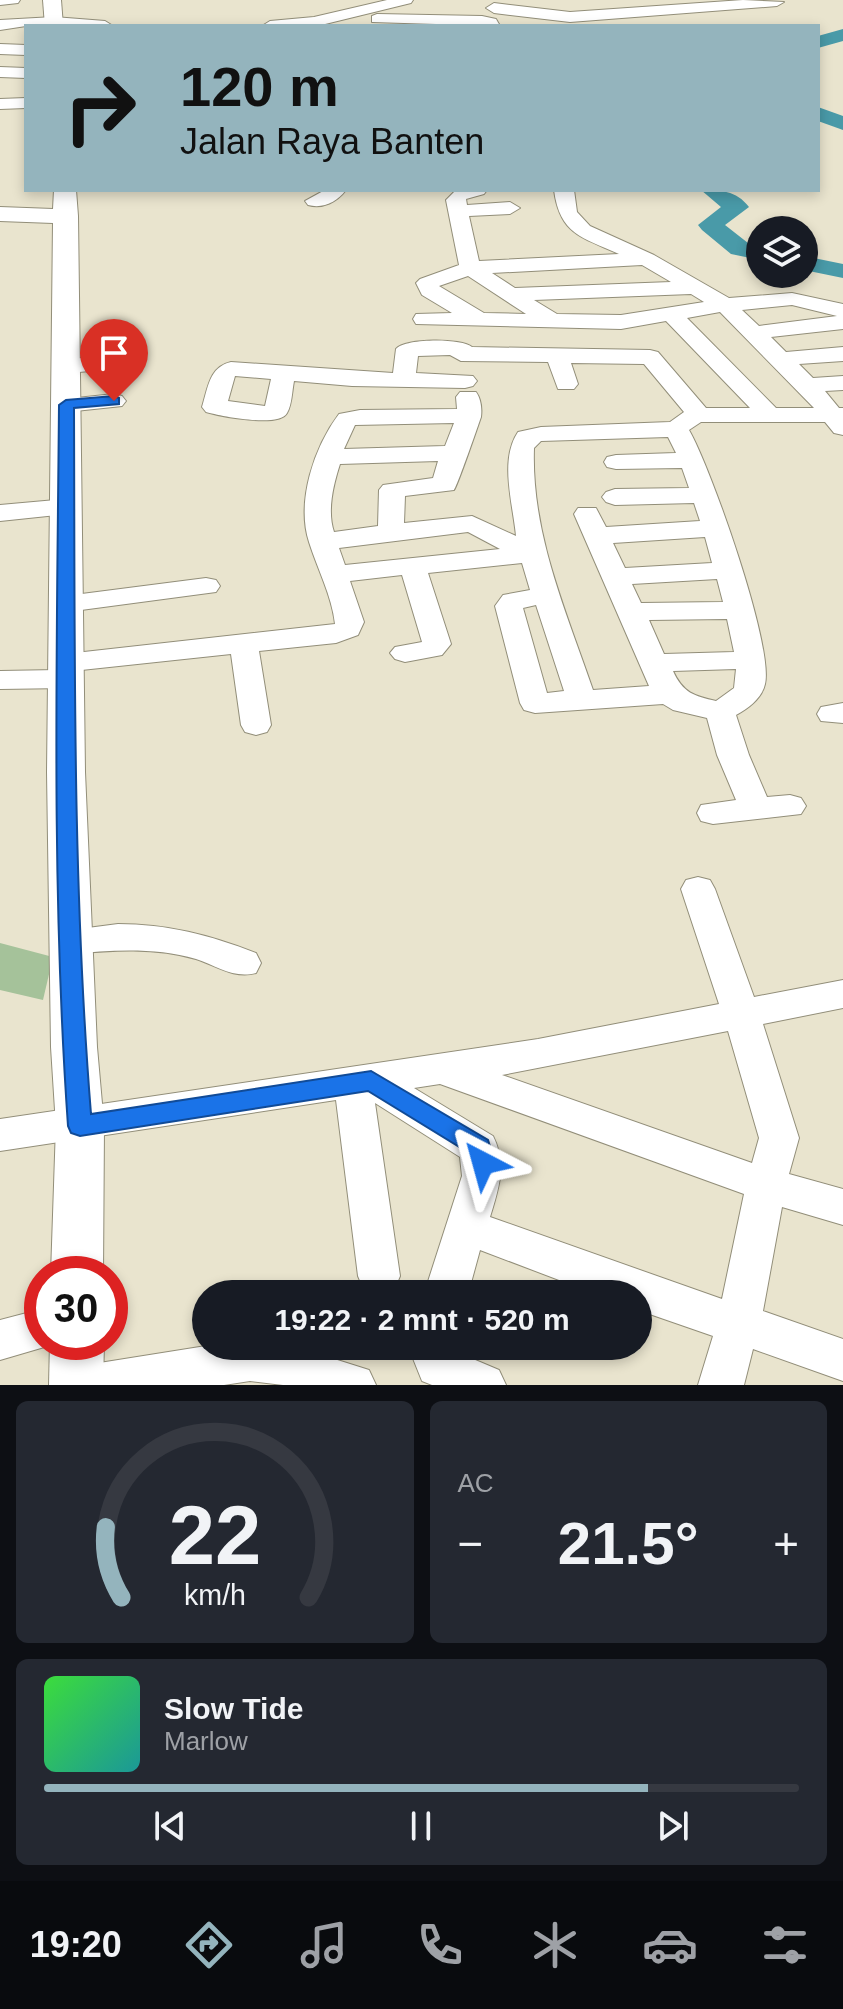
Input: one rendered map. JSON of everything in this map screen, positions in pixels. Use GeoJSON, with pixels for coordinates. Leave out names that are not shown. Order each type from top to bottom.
{"type":"FeatureCollection","features":[{"type":"Feature","properties":{"kind":"main road"},"geometry":{"type":"LineString","coordinates":[[52,0],[54,24]]}},
{"type":"Feature","properties":{"kind":"main road"},"geometry":{"type":"LineString","coordinates":[[0,214],[65,203],[66,405],[57,508],[66,604],[70,941],[80,1126],[77,1256]]}},
{"type":"Feature","properties":{"kind":"main road"},"geometry":{"type":"LineString","coordinates":[[76,1385],[77,1360]]}},
{"type":"Feature","properties":{"kind":"street"},"geometry":{"type":"LineString","coordinates":[[0,1],[13,0]]}},
{"type":"Feature","properties":{"kind":"street"},"geometry":{"type":"LineString","coordinates":[[556,0],[574,21]]}},
{"type":"Feature","properties":{"kind":"street"},"geometry":{"type":"LineString","coordinates":[[636,0],[650,19]]}},
{"type":"Feature","properties":{"kind":"street"},"geometry":{"type":"LineString","coordinates":[[312,1],[314,24]]}},
{"type":"Feature","properties":{"kind":"street"},"geometry":{"type":"LineString","coordinates":[[682,5],[778,1],[772,18]]}},
{"type":"Feature","properties":{"kind":"street"},"geometry":{"type":"LineString","coordinates":[[290,21],[314,24],[339,8],[373,8],[399,2],[439,4],[440,19]]}},
{"type":"Feature","properties":{"kind":"street"},"geometry":{"type":"LineString","coordinates":[[720,4],[742,22]]}},
{"type":"Feature","properties":{"kind":"street"},"geometry":{"type":"LineString","coordinates":[[494,8],[522,10],[528,20],[650,19],[700,23],[682,5]]}},
{"type":"Feature","properties":{"kind":"street"},"geometry":{"type":"LineString","coordinates":[[373,8],[373,17],[378,19],[440,19],[492,24]]}},
{"type":"Feature","properties":{"kind":"street"},"geometry":{"type":"LineString","coordinates":[[0,25],[24,25]]}},
{"type":"Feature","properties":{"kind":"street"},"geometry":{"type":"LineString","coordinates":[[0,49],[24,50]]}},
{"type":"Feature","properties":{"kind":"street"},"geometry":{"type":"LineString","coordinates":[[0,72],[24,73]]}},
{"type":"Feature","properties":{"kind":"street"},"geometry":{"type":"LineString","coordinates":[[0,104],[24,103]]}},
{"type":"Feature","properties":{"kind":"street"},"geometry":{"type":"LineString","coordinates":[[315,201],[328,198],[334,192]]}},
{"type":"Feature","properties":{"kind":"street"},"geometry":{"type":"LineString","coordinates":[[470,192],[459,195],[456,200],[470,268],[549,319]]}},
{"type":"Feature","properties":{"kind":"street"},"geometry":{"type":"LineString","coordinates":[[564,192],[567,213],[583,230],[647,259],[725,305],[840,419]]}},
{"type":"Feature","properties":{"kind":"street"},"geometry":{"type":"LineString","coordinates":[[458,211],[510,208]]}},
{"type":"Feature","properties":{"kind":"street"},"geometry":{"type":"LineString","coordinates":[[467,318],[427,287],[432,280],[470,268],[647,259]]}},
{"type":"Feature","properties":{"kind":"street"},"geometry":{"type":"LineString","coordinates":[[512,294],[698,287]]}},
{"type":"Feature","properties":{"kind":"street"},"geometry":{"type":"LineString","coordinates":[[424,319],[621,322],[725,305],[792,299],[843,311]]}},
{"type":"Feature","properties":{"kind":"street"},"geometry":{"type":"LineString","coordinates":[[671,314],[770,415]]}},
{"type":"Feature","properties":{"kind":"street"},"geometry":{"type":"LineString","coordinates":[[467,318],[461,351],[469,416],[452,453],[445,485],[455,509],[472,524],[528,555]]}},
{"type":"Feature","properties":{"kind":"street"},"geometry":{"type":"LineString","coordinates":[[547,595],[513,601],[509,606],[531,698],[535,703],[668,694],[684,703],[720,711],[742,698],[750,686],[751,660],[727,570],[690,460],[688,422],[650,357],[621,322]]}},
{"type":"Feature","properties":{"kind":"street"},"geometry":{"type":"LineString","coordinates":[[752,333],[843,322]]}},
{"type":"Feature","properties":{"kind":"street"},"geometry":{"type":"LineString","coordinates":[[404,380],[407,349],[558,357],[650,357]]}},
{"type":"Feature","properties":{"kind":"street"},"geometry":{"type":"LineString","coordinates":[[778,359],[843,354]]}},
{"type":"Feature","properties":{"kind":"street"},"geometry":{"type":"LineString","coordinates":[[558,357],[566,384]]}},
{"type":"Feature","properties":{"kind":"street"},"geometry":{"type":"LineString","coordinates":[[67,366],[117,363]]}},
{"type":"Feature","properties":{"kind":"street"},"geometry":{"type":"LineString","coordinates":[[284,374],[465,381]]}},
{"type":"Feature","properties":{"kind":"street"},"geometry":{"type":"LineString","coordinates":[[807,385],[843,383]]}},
{"type":"Feature","properties":{"kind":"street"},"geometry":{"type":"LineString","coordinates":[[66,405],[114,401]]}},
{"type":"Feature","properties":{"kind":"street"},"geometry":{"type":"LineString","coordinates":[[582,700],[547,595],[528,555],[521,468],[522,448],[527,437],[770,415],[840,419]]}},
{"type":"Feature","properties":{"kind":"street"},"geometry":{"type":"LineString","coordinates":[[0,680],[336,634],[348,629],[350,622],[336,574],[322,542],[318,510],[321,484],[337,433],[347,419],[469,416]]}},
{"type":"Feature","properties":{"kind":"street"},"geometry":{"type":"LineString","coordinates":[[330,457],[452,453]]}},
{"type":"Feature","properties":{"kind":"street"},"geometry":{"type":"LineString","coordinates":[[616,462],[690,460]]}},
{"type":"Feature","properties":{"kind":"street"},"geometry":{"type":"LineString","coordinates":[[391,532],[392,490],[445,485]]}},
{"type":"Feature","properties":{"kind":"street"},"geometry":{"type":"LineString","coordinates":[[615,497],[703,495]]}},
{"type":"Feature","properties":{"kind":"street"},"geometry":{"type":"LineString","coordinates":[[0,513],[57,508]]}},
{"type":"Feature","properties":{"kind":"street"},"geometry":{"type":"LineString","coordinates":[[322,542],[472,524]]}},
{"type":"Feature","properties":{"kind":"street"},"geometry":{"type":"LineString","coordinates":[[668,694],[592,525],[713,528]]}},
{"type":"Feature","properties":{"kind":"street"},"geometry":{"type":"LineString","coordinates":[[336,574],[528,555]]}},
{"type":"Feature","properties":{"kind":"street"},"geometry":{"type":"LineString","coordinates":[[405,653],[432,649],[437,644],[412,566]]}},
{"type":"Feature","properties":{"kind":"street"},"geometry":{"type":"LineString","coordinates":[[616,577],[727,570]]}},
{"type":"Feature","properties":{"kind":"street"},"geometry":{"type":"LineString","coordinates":[[66,604],[206,586]]}},
{"type":"Feature","properties":{"kind":"street"},"geometry":{"type":"LineString","coordinates":[[631,612],[737,610]]}},
{"type":"Feature","properties":{"kind":"street"},"geometry":{"type":"LineString","coordinates":[[244,645],[256,725]]}},
{"type":"Feature","properties":{"kind":"street"},"geometry":{"type":"LineString","coordinates":[[654,663],[751,660]]}},
{"type":"Feature","properties":{"kind":"street"},"geometry":{"type":"LineString","coordinates":[[720,711],[733,755],[755,807]]}},
{"type":"Feature","properties":{"kind":"street"},"geometry":{"type":"LineString","coordinates":[[713,813],[790,806]]}},
{"type":"Feature","properties":{"kind":"street"},"geometry":{"type":"LineString","coordinates":[[698,889],[742,1016],[779,1138],[766,1185],[738,1325],[721,1385]]}},
{"type":"Feature","properties":{"kind":"street"},"geometry":{"type":"LineString","coordinates":[[70,941],[140,936],[172,939],[199,944],[243,963]]}},
{"type":"Feature","properties":{"kind":"street"},"geometry":{"type":"LineString","coordinates":[[0,1135],[80,1126],[445,1070],[742,1016],[843,994]]}},
{"type":"Feature","properties":{"kind":"street"},"geometry":{"type":"LineString","coordinates":[[445,1070],[766,1185],[843,1207]]}},
{"type":"Feature","properties":{"kind":"street"},"geometry":{"type":"LineString","coordinates":[[362,1083],[479,1148],[482,1176],[451,1280]]}},
{"type":"Feature","properties":{"kind":"street"},"geometry":{"type":"LineString","coordinates":[[362,1083],[379,1276]]}},
{"type":"Feature","properties":{"kind":"street"},"geometry":{"type":"LineString","coordinates":[[468,1227],[738,1325],[802,1341],[843,1360]]}},
{"type":"Feature","properties":{"kind":"street"},"geometry":{"type":"LineString","coordinates":[[0,1340],[24,1334]]}},
{"type":"Feature","properties":{"kind":"street"},"geometry":{"type":"LineString","coordinates":[[93,1385],[250,1360],[276,1362],[353,1385]]}},
{"type":"Feature","properties":{"kind":"street"},"geometry":{"type":"LineString","coordinates":[[434,1360],[438,1366],[483,1385]]}},
{"type":"Feature","properties":{"kind":"green space"},"geometry":{"type":"Polygon","coordinates":[[[0,943],[53,957],[43,1000],[0,990],[0,943]]]}},
{"type":"Feature","properties":{"kind":"waterway"},"geometry":{"type":"LineString","coordinates":[[820,41],[843,35]]}},
{"type":"Feature","properties":{"kind":"waterway"},"geometry":{"type":"LineString","coordinates":[[820,114],[843,124]]}},
{"type":"Feature","properties":{"kind":"waterway"},"geometry":{"type":"LineString","coordinates":[[715,192],[737,207],[710,225],[740,249],[746,250]]}},
{"type":"Feature","properties":{"kind":"waterway"},"geometry":{"type":"LineString","coordinates":[[818,266],[843,271]]}},
{"type":"Feature","properties":{"kind":"route"},"geometry":{"type":"LineString","coordinates":[[114,401],[66,405],[66,772],[74,1047],[80,1126],[371,1081],[479,1148],[483,1163]]}}]}
